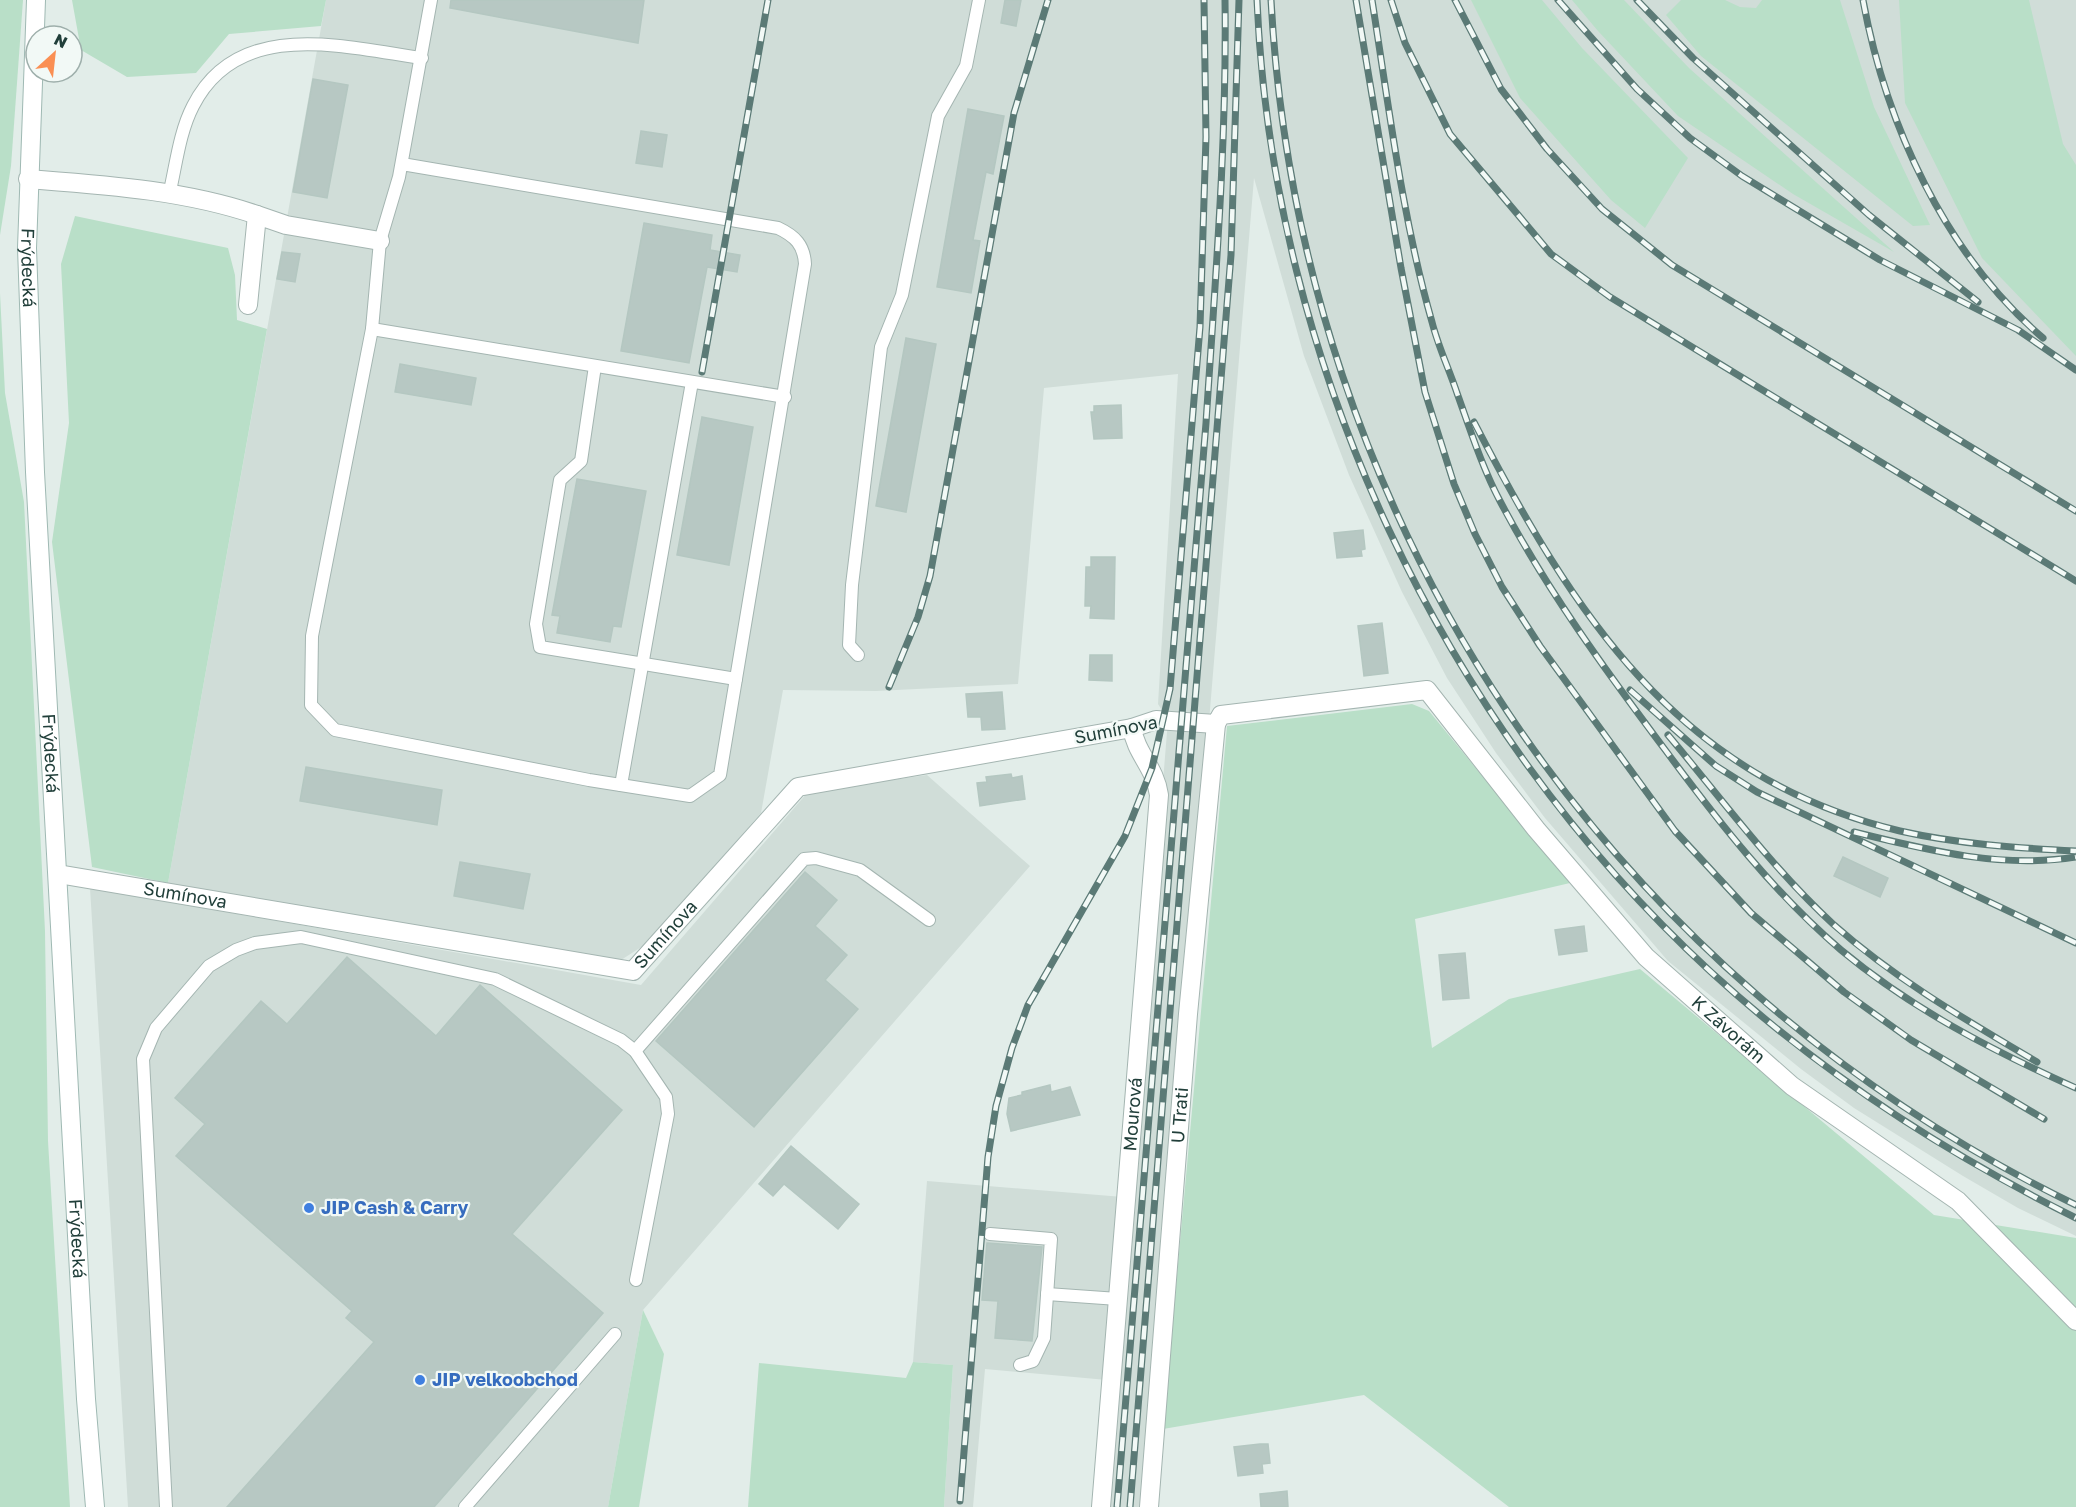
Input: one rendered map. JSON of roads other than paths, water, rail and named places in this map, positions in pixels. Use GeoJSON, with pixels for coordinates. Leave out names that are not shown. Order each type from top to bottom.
{"type":"FeatureCollection","features":[{"type":"Feature","properties":{"kind":"street","name":"Frýdecká"},"geometry":{"type":"LineString","coordinates":[[36,0],[27,248],[35,472],[86,1399],[95,1507]]}},
{"type":"Feature","properties":{"kind":"street"},"geometry":{"type":"LineString","coordinates":[[28,179],[102,185],[169,195],[230,207],[286,225],[380,241]]}},
{"type":"Feature","properties":{"kind":"street"},"geometry":{"type":"LineString","coordinates":[[248,305],[257,215]]}},
{"type":"Feature","properties":{"kind":"street","name":"K Závorám"},"geometry":{"type":"LineString","coordinates":[[1218,720],[1427,690],[1536,829],[1646,957],[1792,1086],[1958,1201],[2076,1321]]}},
{"type":"Feature","properties":{"kind":"street","name":"Sumínova"},"geometry":{"type":"LineString","coordinates":[[58,874],[633,971],[798,787],[1132,728],[1156,720],[1218,720]]}},
{"type":"Feature","properties":{"kind":"street","name":"U Trati"},"geometry":{"type":"LineString","coordinates":[[1149,1507],[1188,1014],[1218,720]]}},
{"type":"Feature","properties":{"kind":"street","name":"Mourová"},"geometry":{"type":"LineString","coordinates":[[1101,1507],[1159,795],[1157,778],[1134,742],[1132,728]]}},
{"type":"Feature","properties":{"kind":"lane"},"geometry":{"type":"LineString","coordinates":[[402,164],[778,228],[799,242],[805,264],[785,397],[720,775],[690,796],[334,730],[311,705],[312,636],[372,329],[380,241],[402,164],[431,0]]}},
{"type":"Feature","properties":{"kind":"lane"},"geometry":{"type":"LineString","coordinates":[[858,655],[849,645],[852,585],[881,347],[902,295],[938,116],[966,66],[979,0]]}},
{"type":"Feature","properties":{"kind":"lane"},"geometry":{"type":"LineString","coordinates":[[169,195],[192,108],[202,89],[216,75],[246,54],[275,46],[308,43],[422,58]]}},
{"type":"Feature","properties":{"kind":"lane"},"geometry":{"type":"LineString","coordinates":[[372,329],[785,397]]}},
{"type":"Feature","properties":{"kind":"lane"},"geometry":{"type":"LineString","coordinates":[[595,366],[581,461],[560,480],[536,624],[540,647],[642,666],[736,679]]}},
{"type":"Feature","properties":{"kind":"lane"},"geometry":{"type":"LineString","coordinates":[[621,785],[692,382]]}},
{"type":"Feature","properties":{"kind":"lane"},"geometry":{"type":"LineString","coordinates":[[634,1051],[804,859],[816,858],[860,870],[929,920]]}},
{"type":"Feature","properties":{"kind":"lane"},"geometry":{"type":"LineString","coordinates":[[166,1507],[143,1059],[156,1028],[209,966],[236,950],[255,943],[286,937],[313,939],[495,979],[621,1040],[634,1051],[666,1097],[668,1114],[636,1280]]}},
{"type":"Feature","properties":{"kind":"lane"},"geometry":{"type":"LineString","coordinates":[[990,1234],[1051,1239],[1044,1338],[1033,1361],[1020,1365]]}},
{"type":"Feature","properties":{"kind":"lane"},"geometry":{"type":"LineString","coordinates":[[1047,1294],[1118,1299]]}},
{"type":"Feature","properties":{"kind":"lane"},"geometry":{"type":"LineString","coordinates":[[465,1507],[615,1334]]}},
{"type":"Feature","properties":{"kind":"railway"},"geometry":{"type":"LineString","coordinates":[[702,372],[768,0]]}},
{"type":"Feature","properties":{"kind":"railway"},"geometry":{"type":"LineString","coordinates":[[889,687],[918,617],[930,576],[1014,113],[1048,0]]}},
{"type":"Feature","properties":{"kind":"railway"},"geometry":{"type":"LineString","coordinates":[[960,1501],[988,1157],[996,1106],[1012,1048],[1028,1005],[1125,836],[1152,768],[1170,689],[1200,327],[1206,137],[1204,0]]}},
{"type":"Feature","properties":{"kind":"railway"},"geometry":{"type":"LineString","coordinates":[[1117,1507],[1206,423],[1222,159],[1225,0]]}},
{"type":"Feature","properties":{"kind":"railway"},"geometry":{"type":"LineString","coordinates":[[1130,1507],[1231,255],[1239,0]]}},
{"type":"Feature","properties":{"kind":"railway"},"geometry":{"type":"LineString","coordinates":[[1257,0],[1270,136],[1297,271],[1337,403],[1389,530],[1454,652],[1529,768],[1615,875],[1711,972],[1753,1009],[1839,1076],[1931,1138],[1978,1166],[2076,1218]]}},
{"type":"Feature","properties":{"kind":"railway"},"geometry":{"type":"LineString","coordinates":[[1271,0],[1294,192],[1343,376],[1414,550],[1508,713],[1623,861],[1756,994],[1908,1109],[2076,1205]]}},
{"type":"Feature","properties":{"kind":"railway"},"geometry":{"type":"LineString","coordinates":[[1356,0],[1401,268],[1425,392],[1454,484],[1475,534],[1502,587],[1540,646],[1675,831],[1751,913],[1844,992],[1911,1040],[2044,1119]]}},
{"type":"Feature","properties":{"kind":"railway"},"geometry":{"type":"LineString","coordinates":[[1372,0],[1404,202],[1434,331],[1494,488],[1518,534],[1557,598],[1621,691],[1706,804],[1770,880],[1816,928],[1868,971],[1925,1010],[1984,1044],[2076,1088]]}},
{"type":"Feature","properties":{"kind":"railway"},"geometry":{"type":"LineString","coordinates":[[1391,0],[1405,43],[1450,134],[1551,254],[1610,297],[2076,581]]}},
{"type":"Feature","properties":{"kind":"railway"},"geometry":{"type":"LineString","coordinates":[[1455,0],[1501,89],[1547,149],[1602,209],[1672,265],[2076,511]]}},
{"type":"Feature","properties":{"kind":"railway"},"geometry":{"type":"LineString","coordinates":[[1558,0],[1637,89],[1690,138],[1742,176],[1880,260],[2018,330],[2076,370]]}},
{"type":"Feature","properties":{"kind":"railway"},"geometry":{"type":"LineString","coordinates":[[1637,0],[1693,58],[1869,215],[1978,302]]}},
{"type":"Feature","properties":{"kind":"railway"},"geometry":{"type":"LineString","coordinates":[[1863,0],[1873,47],[1887,94],[1904,140],[1925,184],[1949,227],[1977,267],[2008,304],[2043,338]]}},
{"type":"Feature","properties":{"kind":"railway"},"geometry":{"type":"LineString","coordinates":[[1474,422],[1551,559],[1593,621],[1640,678],[1693,728],[1753,771],[1821,806],[1900,831],[1966,842],[2076,851]]}},
{"type":"Feature","properties":{"kind":"railway"},"geometry":{"type":"LineString","coordinates":[[1630,690],[1716,766],[1757,792],[2076,943]]}},
{"type":"Feature","properties":{"kind":"railway"},"geometry":{"type":"LineString","coordinates":[[1668,735],[1768,856],[1833,924],[1906,981],[2037,1062]]}},
{"type":"Feature","properties":{"kind":"railway"},"geometry":{"type":"LineString","coordinates":[[1854,832],[1964,856],[2020,861],[2076,857]]}},
{"type":"Feature","properties":{"kind":"place","name":"JIP Cash & Carry"},"geometry":{"type":"Point","coordinates":[309,1208]}},
{"type":"Feature","properties":{"kind":"place","name":"JIP velkoobchod"},"geometry":{"type":"Point","coordinates":[420,1380]}}]}
